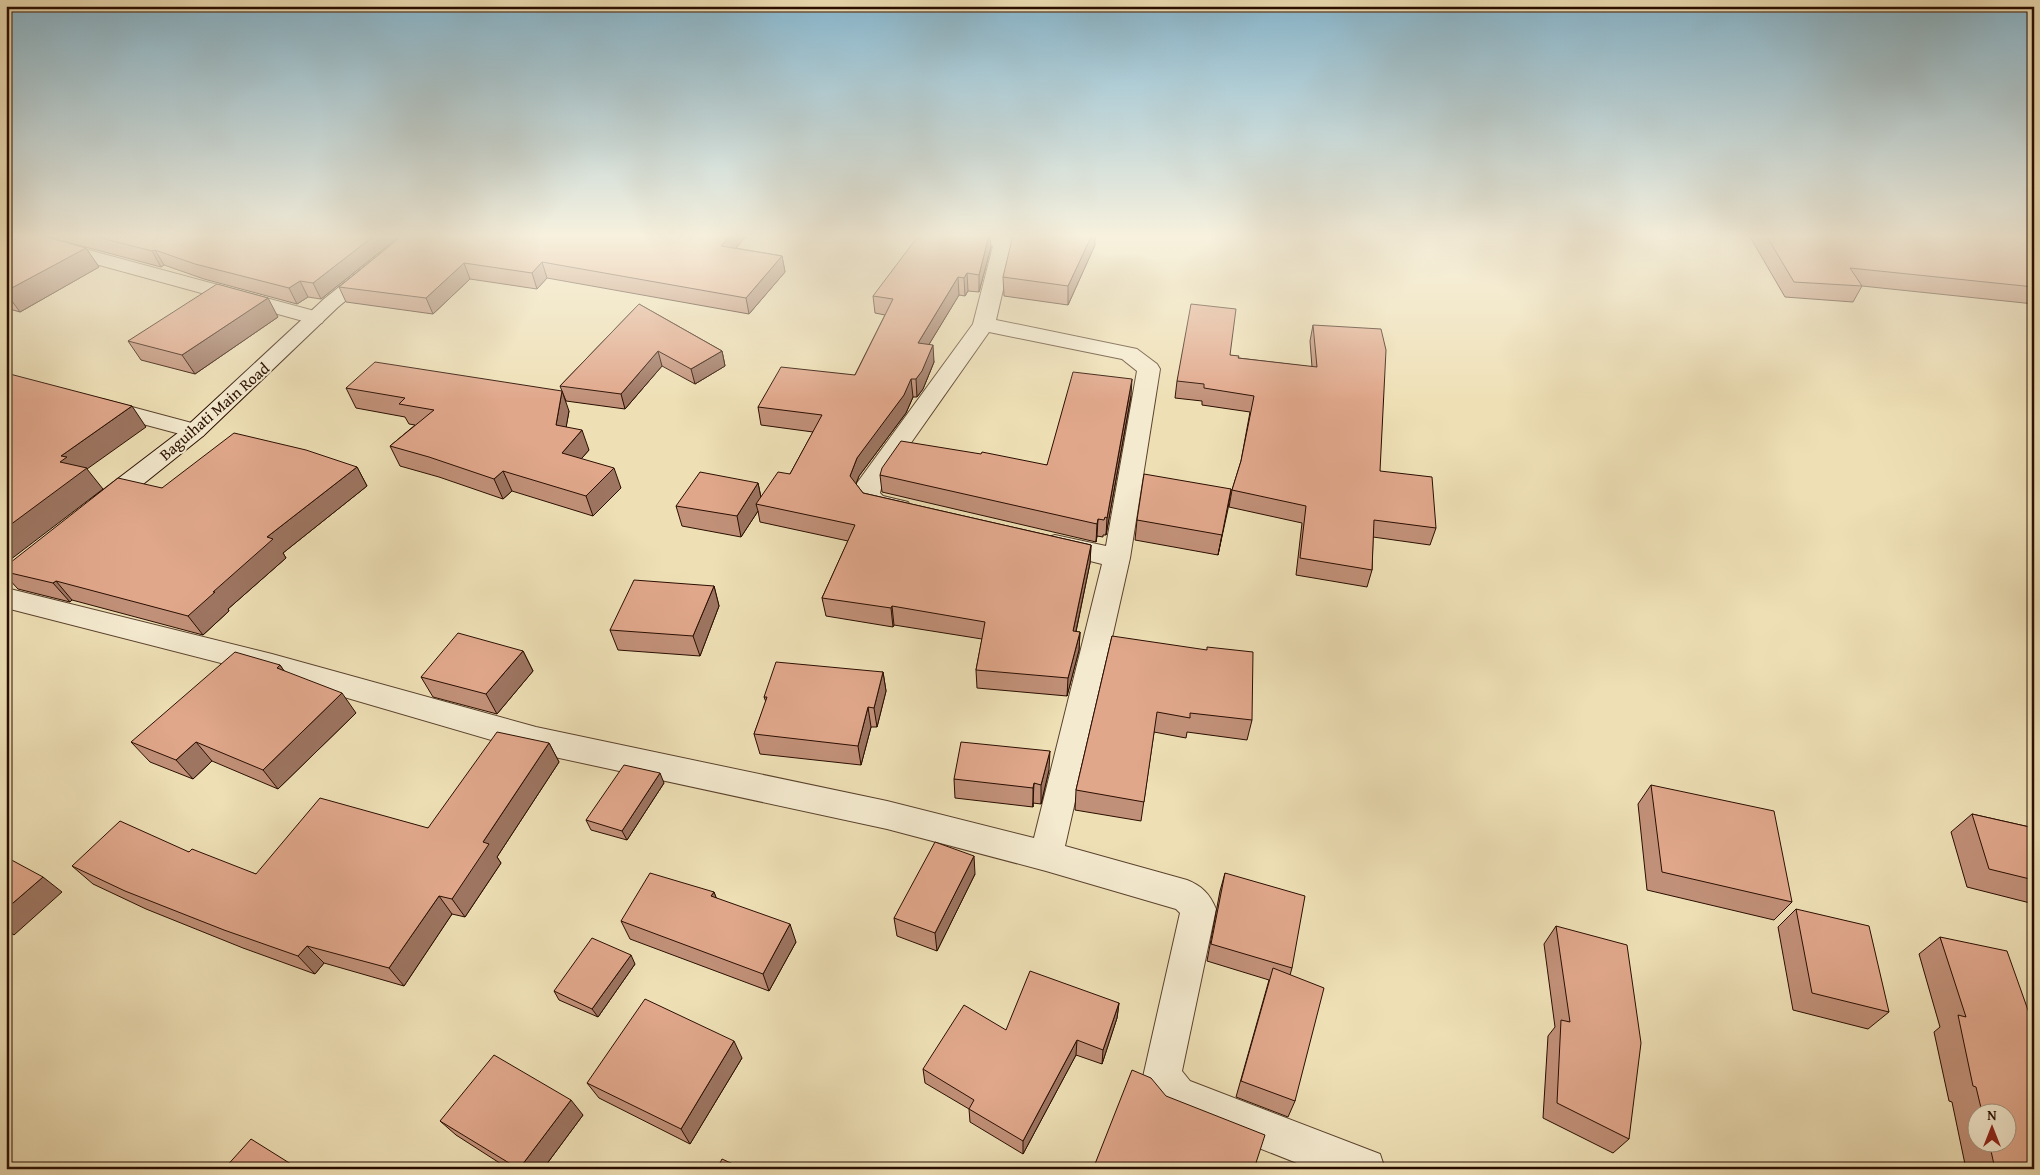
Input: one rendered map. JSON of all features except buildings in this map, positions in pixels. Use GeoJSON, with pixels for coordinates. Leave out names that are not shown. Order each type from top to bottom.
{"type":"FeatureCollection","features":[{"type":"Feature","properties":{"kind":"street"},"geometry":{"type":"LineString","coordinates":[[211,290],[314,318]]}},
{"type":"Feature","properties":{"kind":"street","name":"Baguihati Main Road"},"geometry":{"type":"LineString","coordinates":[[87,516],[195,431],[314,318],[349,290]]}},
{"type":"Feature","properties":{"kind":"street"},"geometry":{"type":"LineString","coordinates":[[924,514],[876,503],[867,495],[870,483],[984,324],[992,290]]}},
{"type":"Feature","properties":{"kind":"street"},"geometry":{"type":"LineString","coordinates":[[984,324],[1129,354],[1149,370],[1117,558],[1046,856]]}},
{"type":"Feature","properties":{"kind":"street"},"geometry":{"type":"LineString","coordinates":[[82,401],[195,431]]}},
{"type":"Feature","properties":{"kind":"street"},"geometry":{"type":"LineString","coordinates":[[1030,538],[1117,558]]}},
{"type":"Feature","properties":{"kind":"street"},"geometry":{"type":"LineString","coordinates":[[9,585],[272,665],[536,740],[887,815],[1046,856],[1187,896],[1199,909],[1164,1057],[1162,1077],[1177,1096],[1365,1169]]}}]}
